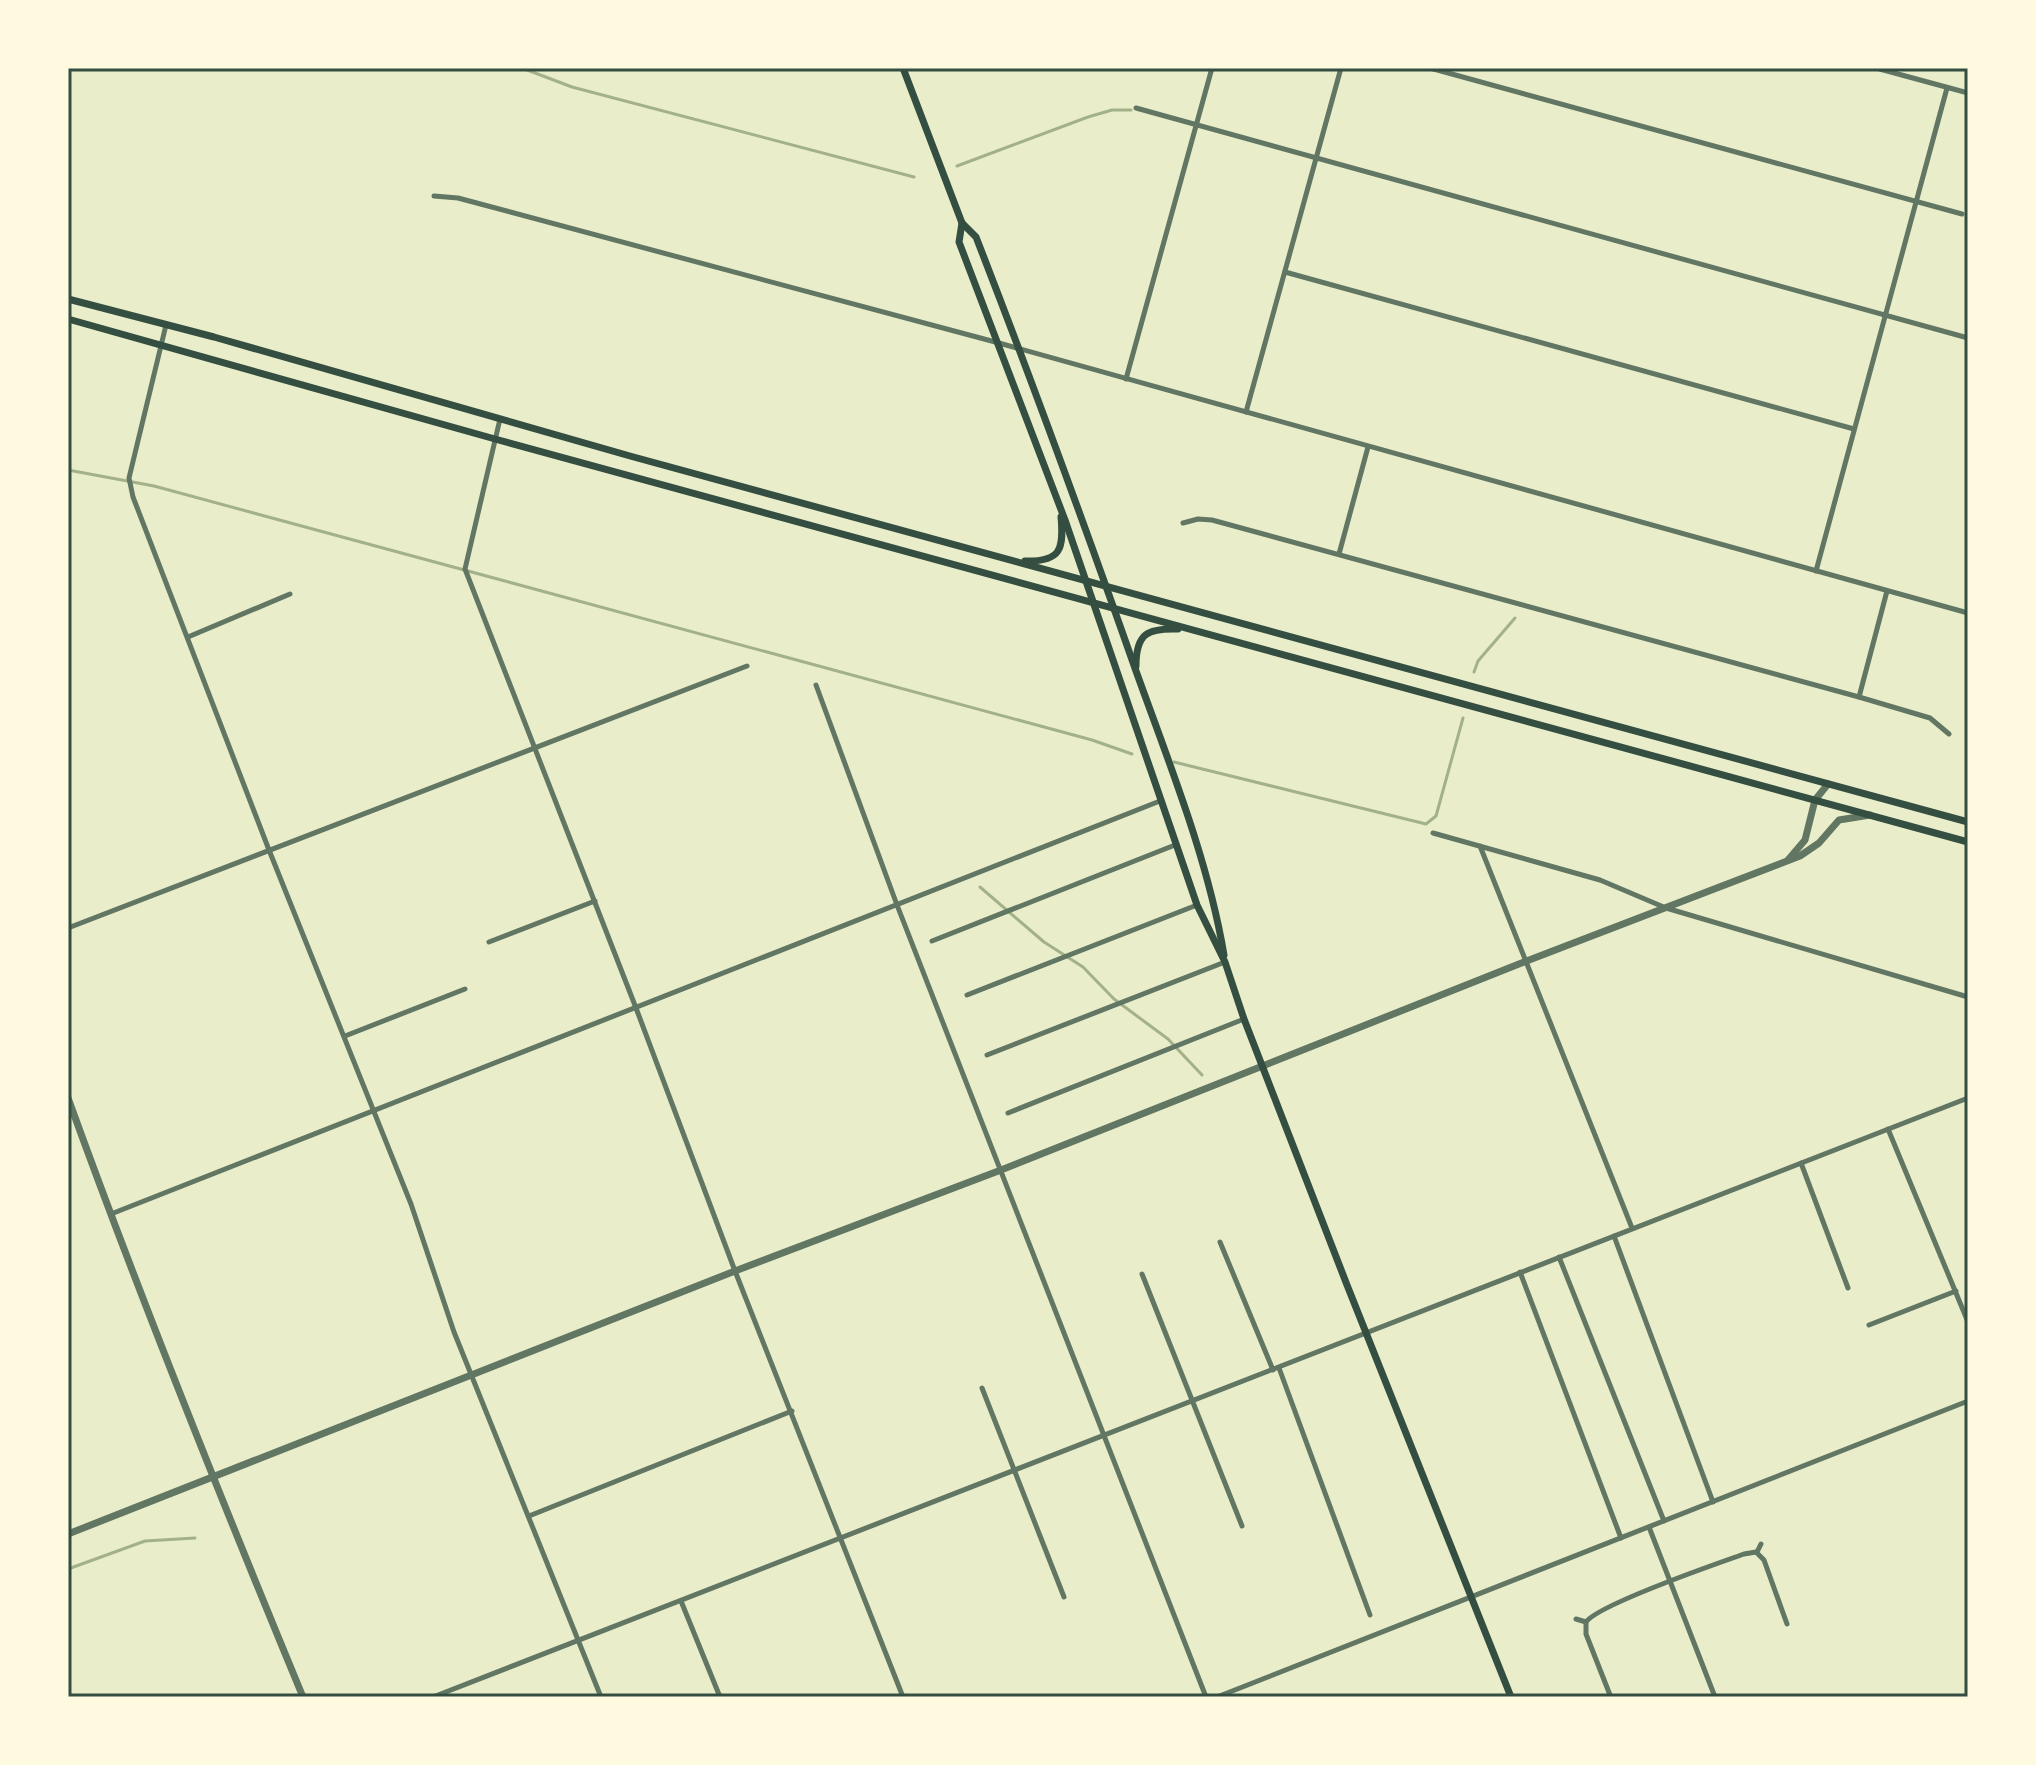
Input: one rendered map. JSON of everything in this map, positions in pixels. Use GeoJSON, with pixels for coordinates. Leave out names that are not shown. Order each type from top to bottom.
{"type":"FeatureCollection","features":[{"type":"Feature","properties":{"kind":"main road"},"geometry":{"type":"LineString","coordinates":[[903,68],[962,223],[976,237],[1107,586],[1217,912],[1225,962]]}},
{"type":"Feature","properties":{"kind":"main road"},"geometry":{"type":"LineString","coordinates":[[962,223],[959,242],[1060,507],[1197,905],[1225,962],[1244,1019],[1366,1334],[1511,1697]]}},
{"type":"Feature","properties":{"kind":"main road"},"geometry":{"type":"LineString","coordinates":[[68,299],[1495,694],[1968,820]]}},
{"type":"Feature","properties":{"kind":"main road"},"geometry":{"type":"LineString","coordinates":[[68,319],[751,510],[1968,842]]}},
{"type":"Feature","properties":{"kind":"main road"},"geometry":{"type":"LineString","coordinates":[[751,510],[755,490]]}},
{"type":"Feature","properties":{"kind":"main road"},"geometry":{"type":"LineString","coordinates":[[1015,561],[1037,561],[1056,554],[1064,542],[1060,507]]}},
{"type":"Feature","properties":{"kind":"main road"},"geometry":{"type":"LineString","coordinates":[[1136,672],[1136,652],[1141,639],[1149,632],[1158,629],[1199,632]]}},
{"type":"Feature","properties":{"kind":"street"},"geometry":{"type":"LineString","coordinates":[[1126,379],[1212,68]]}},
{"type":"Feature","properties":{"kind":"street"},"geometry":{"type":"LineString","coordinates":[[1246,412],[1341,68]]}},
{"type":"Feature","properties":{"kind":"street"},"geometry":{"type":"LineString","coordinates":[[1430,68],[1962,214]]}},
{"type":"Feature","properties":{"kind":"street"},"geometry":{"type":"LineString","coordinates":[[1876,68],[1968,93]]}},
{"type":"Feature","properties":{"kind":"street"},"geometry":{"type":"LineString","coordinates":[[1816,571],[1947,88]]}},
{"type":"Feature","properties":{"kind":"street"},"geometry":{"type":"LineString","coordinates":[[1136,108],[1968,338]]}},
{"type":"Feature","properties":{"kind":"street"},"geometry":{"type":"LineString","coordinates":[[434,196],[458,198],[999,343],[1968,613]]}},
{"type":"Feature","properties":{"kind":"street"},"geometry":{"type":"LineString","coordinates":[[1285,272],[1854,429]]}},
{"type":"Feature","properties":{"kind":"street"},"geometry":{"type":"LineString","coordinates":[[166,325],[129,478],[133,497],[269,850],[412,1204],[454,1332],[601,1697]]}},
{"type":"Feature","properties":{"kind":"street"},"geometry":{"type":"LineString","coordinates":[[500,419],[465,569],[735,1271],[903,1697]]}},
{"type":"Feature","properties":{"kind":"street"},"geometry":{"type":"LineString","coordinates":[[1339,555],[1368,447]]}},
{"type":"Feature","properties":{"kind":"street"},"geometry":{"type":"LineString","coordinates":[[1183,523],[1198,519],[1212,520],[1859,697],[1930,718],[1949,734]]}},
{"type":"Feature","properties":{"kind":"street"},"geometry":{"type":"LineString","coordinates":[[1859,697],[1887,591]]}},
{"type":"Feature","properties":{"kind":"street"},"geometry":{"type":"LineString","coordinates":[[188,637],[290,594]]}},
{"type":"Feature","properties":{"kind":"street"},"geometry":{"type":"LineString","coordinates":[[68,928],[747,666]]}},
{"type":"Feature","properties":{"kind":"street"},"geometry":{"type":"LineString","coordinates":[[816,685],[897,905],[1206,1697]]}},
{"type":"Feature","properties":{"kind":"street"},"geometry":{"type":"LineString","coordinates":[[1787,861],[1805,840],[1815,800],[1828,784]]}},
{"type":"Feature","properties":{"kind":"street"},"geometry":{"type":"LineString","coordinates":[[110,1214],[1160,801]]}},
{"type":"Feature","properties":{"kind":"street"},"geometry":{"type":"LineString","coordinates":[[68,1534],[1787,861],[1811,849],[1839,820],[1870,815]]}},
{"type":"Feature","properties":{"kind":"street"},"geometry":{"type":"LineString","coordinates":[[1433,833],[1600,880],[1666,908],[1968,997]]}},
{"type":"Feature","properties":{"kind":"street"},"geometry":{"type":"LineString","coordinates":[[932,941],[1175,845]]}},
{"type":"Feature","properties":{"kind":"street"},"geometry":{"type":"LineString","coordinates":[[1480,845],[1632,1228]]}},
{"type":"Feature","properties":{"kind":"street"},"geometry":{"type":"LineString","coordinates":[[489,942],[595,901]]}},
{"type":"Feature","properties":{"kind":"street"},"geometry":{"type":"LineString","coordinates":[[967,995],[1197,905]]}},
{"type":"Feature","properties":{"kind":"street"},"geometry":{"type":"LineString","coordinates":[[987,1055],[1225,962]]}},
{"type":"Feature","properties":{"kind":"street"},"geometry":{"type":"LineString","coordinates":[[345,1036],[465,989]]}},
{"type":"Feature","properties":{"kind":"street"},"geometry":{"type":"LineString","coordinates":[[1008,1113],[1244,1019]]}},
{"type":"Feature","properties":{"kind":"street"},"geometry":{"type":"LineString","coordinates":[[68,1098],[213,1478],[303,1697]]}},
{"type":"Feature","properties":{"kind":"street"},"geometry":{"type":"LineString","coordinates":[[433,1697],[1968,1098]]}},
{"type":"Feature","properties":{"kind":"street"},"geometry":{"type":"LineString","coordinates":[[1888,1129],[1968,1322]]}},
{"type":"Feature","properties":{"kind":"street"},"geometry":{"type":"LineString","coordinates":[[1801,1163],[1848,1288]]}},
{"type":"Feature","properties":{"kind":"street"},"geometry":{"type":"LineString","coordinates":[[1614,1236],[1713,1502]]}},
{"type":"Feature","properties":{"kind":"street"},"geometry":{"type":"LineString","coordinates":[[1220,1242],[1276,1369],[1370,1615]]}},
{"type":"Feature","properties":{"kind":"street"},"geometry":{"type":"LineString","coordinates":[[1559,1257],[1664,1521]]}},
{"type":"Feature","properties":{"kind":"street"},"geometry":{"type":"LineString","coordinates":[[1520,1272],[1621,1538]]}},
{"type":"Feature","properties":{"kind":"street"},"geometry":{"type":"LineString","coordinates":[[1142,1274],[1242,1526]]}},
{"type":"Feature","properties":{"kind":"street"},"geometry":{"type":"LineString","coordinates":[[1869,1325],[1956,1291]]}},
{"type":"Feature","properties":{"kind":"street"},"geometry":{"type":"LineString","coordinates":[[982,1388],[1064,1597]]}},
{"type":"Feature","properties":{"kind":"street"},"geometry":{"type":"LineString","coordinates":[[1217,1697],[1968,1401]]}},
{"type":"Feature","properties":{"kind":"street"},"geometry":{"type":"LineString","coordinates":[[529,1516],[792,1411]]}},
{"type":"Feature","properties":{"kind":"street"},"geometry":{"type":"LineString","coordinates":[[1649,1527],[1715,1697]]}},
{"type":"Feature","properties":{"kind":"street"},"geometry":{"type":"LineString","coordinates":[[1757,1552],[1761,1544]]}},
{"type":"Feature","properties":{"kind":"street"},"geometry":{"type":"LineString","coordinates":[[1610,1695],[1586,1634],[1586,1622],[1599,1611],[1744,1554],[1757,1552]]}},
{"type":"Feature","properties":{"kind":"street"},"geometry":{"type":"LineString","coordinates":[[1757,1552],[1764,1560],[1787,1624]]}},
{"type":"Feature","properties":{"kind":"street"},"geometry":{"type":"LineString","coordinates":[[681,1601],[720,1697]]}},
{"type":"Feature","properties":{"kind":"street"},"geometry":{"type":"LineString","coordinates":[[1576,1619],[1586,1622]]}},
{"type":"Feature","properties":{"kind":"waterway"},"geometry":{"type":"LineString","coordinates":[[522,68],[572,87],[914,177]]}},
{"type":"Feature","properties":{"kind":"waterway"},"geometry":{"type":"LineString","coordinates":[[957,166],[1088,117],[1112,110],[1131,110]]}},
{"type":"Feature","properties":{"kind":"waterway"},"geometry":{"type":"LineString","coordinates":[[68,470],[154,486],[1092,740],[1132,754]]}},
{"type":"Feature","properties":{"kind":"waterway"},"geometry":{"type":"LineString","coordinates":[[1474,672],[1478,661],[1515,618]]}},
{"type":"Feature","properties":{"kind":"waterway"},"geometry":{"type":"LineString","coordinates":[[1174,762],[1426,824],[1436,816],[1463,718]]}},
{"type":"Feature","properties":{"kind":"waterway"},"geometry":{"type":"LineString","coordinates":[[980,887],[1044,942],[1083,967],[1114,999],[1168,1039],[1202,1075]]}},
{"type":"Feature","properties":{"kind":"waterway"},"geometry":{"type":"LineString","coordinates":[[68,1569],[145,1541],[195,1538]]}}]}
